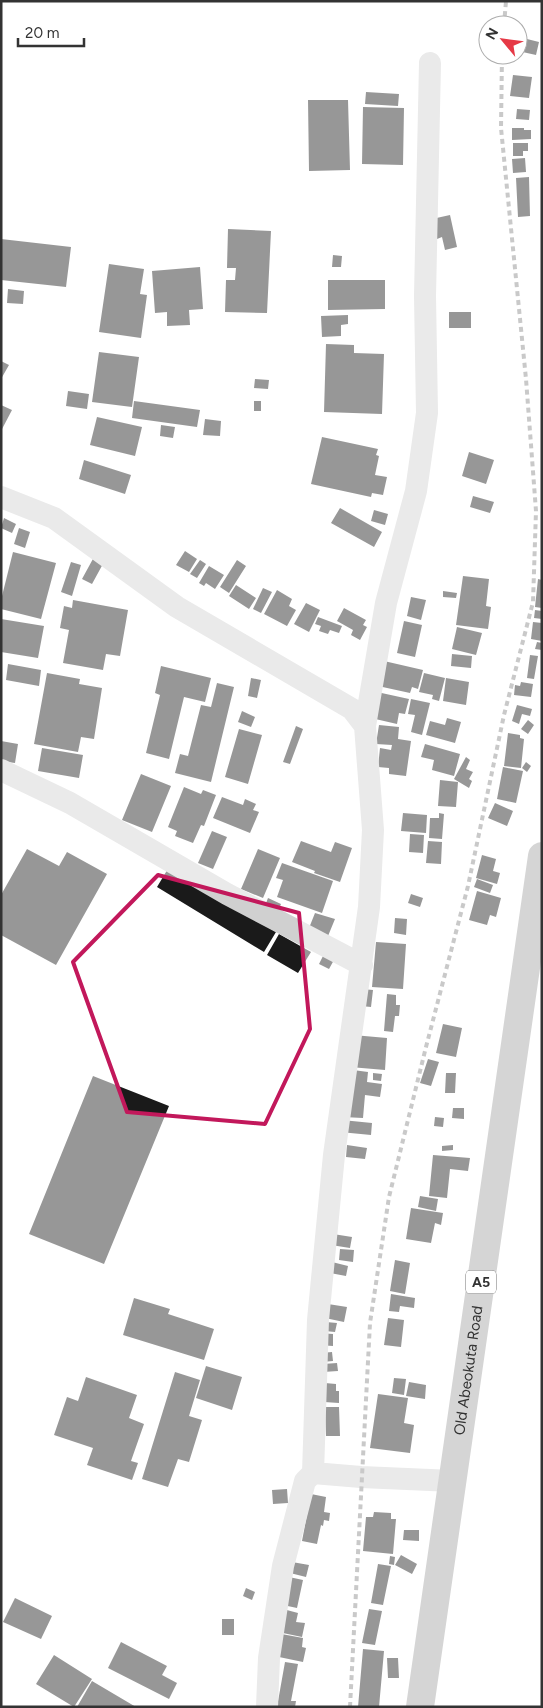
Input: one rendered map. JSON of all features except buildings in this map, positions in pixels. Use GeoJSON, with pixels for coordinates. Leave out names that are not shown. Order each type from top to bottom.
{"type":"FeatureCollection","features":[{"type":"Feature","properties":{"kind":"highway","name":"Old Abeokuta Road"},"geometry":{"type":"LineString","coordinates":[[420,1707],[542,856]]}},
{"type":"Feature","properties":{"kind":"street"},"geometry":{"type":"LineString","coordinates":[[267,1707],[269,1658],[283,1566],[306,1481],[313,1473],[320,1301],[334,1155],[369,907],[373,830],[365,726],[386,603],[416,491],[427,413],[425,296],[430,63]]}},
{"type":"Feature","properties":{"kind":"street"},"geometry":{"type":"LineString","coordinates":[[1,497],[54,518],[177,606],[352,709],[365,726]]}},
{"type":"Feature","properties":{"kind":"street"},"geometry":{"type":"LineString","coordinates":[[1,770],[70,804],[227,894],[362,965]]}},
{"type":"Feature","properties":{"kind":"street"},"geometry":{"type":"LineString","coordinates":[[313,1473],[453,1482]]}},
{"type":"Feature","properties":{"kind":"highlighted area"},"geometry":{"type":"Polygon","coordinates":[[[158,875],[299,913],[310,1029],[265,1124],[127,1112],[73,962],[158,875]]]}},
{"type":"Feature","properties":{"kind":"railway"},"geometry":{"type":"LineString","coordinates":[[505,15],[506,1]]}},
{"type":"Feature","properties":{"kind":"railway"},"geometry":{"type":"LineString","coordinates":[[350,1707],[370,1323],[389,1197],[468,886],[504,715],[533,602],[536,511],[526,379],[501,128],[502,65]]}}]}
